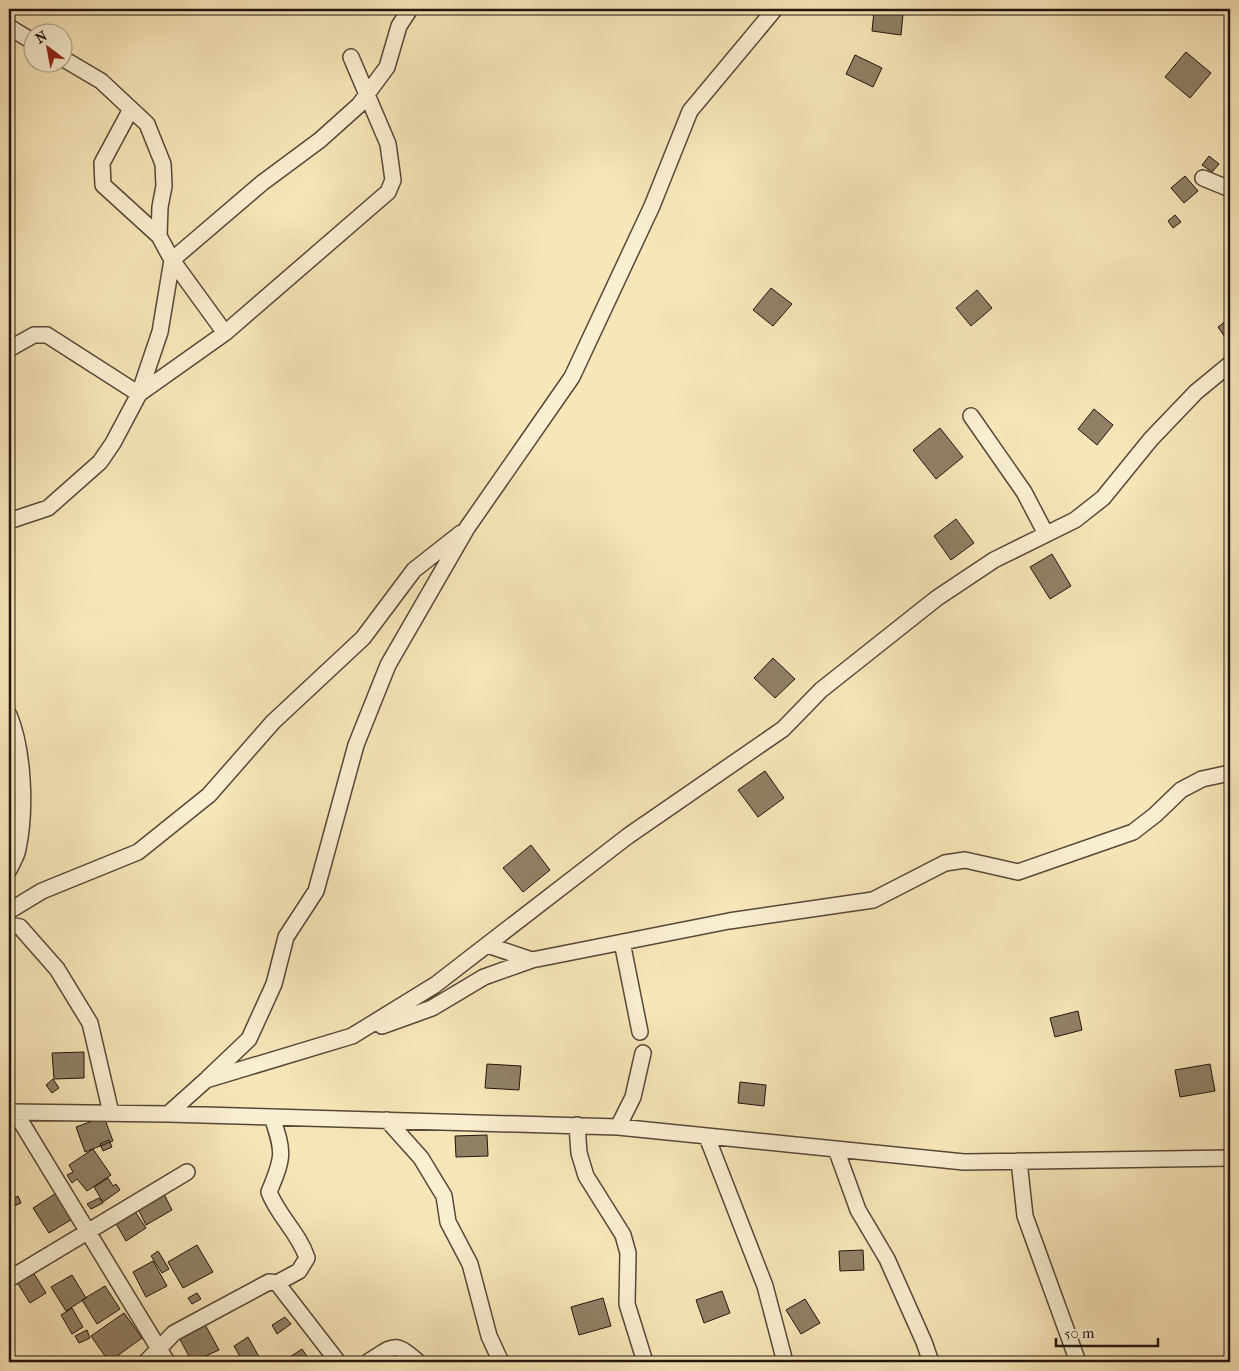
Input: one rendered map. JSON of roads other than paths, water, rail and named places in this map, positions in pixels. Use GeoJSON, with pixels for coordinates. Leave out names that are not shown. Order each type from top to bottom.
{"type":"FeatureCollection","features":[{"type":"Feature","properties":{"kind":"street"},"geometry":{"type":"LineString","coordinates":[[9,521],[48,508],[100,462],[113,443],[139,394],[160,332],[172,260],[262,183],[320,140],[359,106],[387,67],[399,26],[410,9]]}},
{"type":"Feature","properties":{"kind":"street"},"geometry":{"type":"LineString","coordinates":[[168,1114],[249,1039],[274,984],[286,937],[316,891],[356,745],[388,665],[467,528],[572,377],[652,206],[690,111],[775,9]]}},
{"type":"Feature","properties":{"kind":"street"},"geometry":{"type":"LineString","coordinates":[[9,27],[22,35]]}},
{"type":"Feature","properties":{"kind":"street"},"geometry":{"type":"LineString","coordinates":[[139,394],[225,333],[388,192],[393,180],[388,144],[351,57]]}},
{"type":"Feature","properties":{"kind":"street"},"geometry":{"type":"LineString","coordinates":[[72,64],[102,81],[147,124],[163,164],[164,186],[160,207],[159,236]]}},
{"type":"Feature","properties":{"kind":"street"},"geometry":{"type":"LineString","coordinates":[[130,109],[102,163],[103,185],[159,236],[172,260],[225,333]]}},
{"type":"Feature","properties":{"kind":"street"},"geometry":{"type":"LineString","coordinates":[[1203,178],[1230,189]]}},
{"type":"Feature","properties":{"kind":"street"},"geometry":{"type":"LineString","coordinates":[[9,349],[34,335],[47,335],[139,394]]}},
{"type":"Feature","properties":{"kind":"street"},"geometry":{"type":"LineString","coordinates":[[352,1036],[435,985],[628,836],[783,729],[821,690],[937,598],[994,560],[1075,520],[1103,498],[1151,439],[1196,392],[1230,364]]}},
{"type":"Feature","properties":{"kind":"street"},"geometry":{"type":"LineString","coordinates":[[971,416],[1024,492],[1046,534]]}},
{"type":"Feature","properties":{"kind":"street"},"geometry":{"type":"LineString","coordinates":[[9,911],[42,891],[138,852],[209,795],[273,722],[363,638],[414,570],[467,528]]}},
{"type":"Feature","properties":{"kind":"street"},"geometry":{"type":"LineString","coordinates":[[9,716],[18,755],[23,802],[18,850],[9,870]]}},
{"type":"Feature","properties":{"kind":"street"},"geometry":{"type":"LineString","coordinates":[[206,1080],[352,1036],[432,1008],[484,977],[532,960],[729,921],[873,900],[945,863],[965,860],[1018,872],[1133,832],[1156,815],[1181,790],[1202,779],[1230,773]]}},
{"type":"Feature","properties":{"kind":"street"},"geometry":{"type":"LineString","coordinates":[[9,925],[20,927],[57,969],[90,1023],[111,1113]]}},
{"type":"Feature","properties":{"kind":"street"},"geometry":{"type":"LineString","coordinates":[[622,942],[640,1032]]}},
{"type":"Feature","properties":{"kind":"street"},"geometry":{"type":"LineString","coordinates":[[487,945],[532,960]]}},
{"type":"Feature","properties":{"kind":"street"},"geometry":{"type":"LineString","coordinates":[[618,1127],[633,1097],[643,1053]]}},
{"type":"Feature","properties":{"kind":"street"},"geometry":{"type":"LineString","coordinates":[[12,1112],[168,1114],[618,1127],[964,1162],[1230,1158]]}},
{"type":"Feature","properties":{"kind":"street"},"geometry":{"type":"LineString","coordinates":[[12,1112],[89,1233],[163,1356]]}},
{"type":"Feature","properties":{"kind":"street"},"geometry":{"type":"LineString","coordinates":[[146,1362],[163,1356],[174,1333],[259,1286],[269,1282],[277,1283],[299,1271],[307,1258],[302,1244],[274,1204],[269,1192],[278,1170],[282,1150],[272,1117]]}},
{"type":"Feature","properties":{"kind":"street"},"geometry":{"type":"LineString","coordinates":[[387,1120],[421,1158],[444,1196],[448,1222],[470,1264],[489,1336],[501,1362]]}},
{"type":"Feature","properties":{"kind":"street"},"geometry":{"type":"LineString","coordinates":[[577,1125],[579,1153],[586,1176],[623,1235],[628,1253],[628,1304],[645,1362]]}},
{"type":"Feature","properties":{"kind":"street"},"geometry":{"type":"LineString","coordinates":[[707,1137],[765,1286],[785,1362]]}},
{"type":"Feature","properties":{"kind":"street"},"geometry":{"type":"LineString","coordinates":[[836,1149],[858,1210],[887,1259],[924,1342],[930,1362]]}},
{"type":"Feature","properties":{"kind":"street"},"geometry":{"type":"LineString","coordinates":[[1019,1161],[1025,1216],[1078,1362]]}},
{"type":"Feature","properties":{"kind":"street"},"geometry":{"type":"LineString","coordinates":[[9,1278],[89,1233],[188,1172]]}},
{"type":"Feature","properties":{"kind":"street"},"geometry":{"type":"LineString","coordinates":[[277,1283],[338,1362]]}},
{"type":"Feature","properties":{"kind":"street"},"geometry":{"type":"LineString","coordinates":[[368,1362],[392,1348],[402,1348],[418,1362]]}}]}
